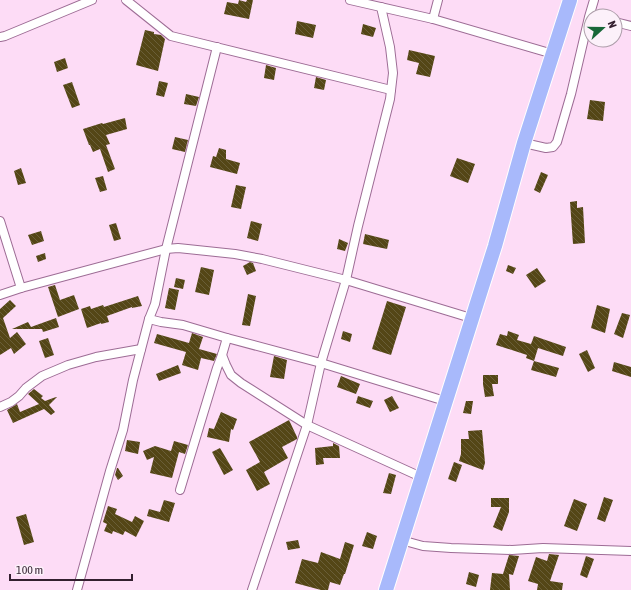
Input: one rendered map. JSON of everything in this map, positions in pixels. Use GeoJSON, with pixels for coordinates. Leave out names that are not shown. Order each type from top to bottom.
{"type":"FeatureCollection","features":[{"type":"Feature","properties":{"kind":"highway"},"geometry":{"type":"LineString","coordinates":[[386,590],[495,246],[524,143],[570,0]]}},
{"type":"Feature","properties":{"kind":"street"},"geometry":{"type":"LineString","coordinates":[[0,37],[92,0]]}},
{"type":"Feature","properties":{"kind":"street"},"geometry":{"type":"LineString","coordinates":[[126,0],[171,36],[391,90]]}},
{"type":"Feature","properties":{"kind":"street"},"geometry":{"type":"LineString","coordinates":[[354,0],[433,19],[553,54]]}},
{"type":"Feature","properties":{"kind":"street"},"geometry":{"type":"LineString","coordinates":[[433,19],[438,0]]}},
{"type":"Feature","properties":{"kind":"street"},"geometry":{"type":"LineString","coordinates":[[253,590],[307,425],[321,363],[346,280],[390,99],[393,73],[390,47],[381,7]]}},
{"type":"Feature","properties":{"kind":"street"},"geometry":{"type":"LineString","coordinates":[[524,143],[546,148],[553,147],[558,142],[583,45]]}},
{"type":"Feature","properties":{"kind":"street"},"geometry":{"type":"LineString","coordinates":[[78,590],[108,477],[123,430],[133,380],[149,319],[155,304],[166,249],[217,47]]}},
{"type":"Feature","properties":{"kind":"street"},"geometry":{"type":"LineString","coordinates":[[0,221],[21,288]]}},
{"type":"Feature","properties":{"kind":"street"},"geometry":{"type":"LineString","coordinates":[[0,295],[166,249],[178,248],[235,254],[262,259],[346,280],[471,318]]}},
{"type":"Feature","properties":{"kind":"street"},"geometry":{"type":"LineString","coordinates":[[149,319],[183,325],[321,363],[445,401]]}},
{"type":"Feature","properties":{"kind":"street"},"geometry":{"type":"LineString","coordinates":[[180,490],[227,338]]}},
{"type":"Feature","properties":{"kind":"street"},"geometry":{"type":"LineString","coordinates":[[0,407],[11,402],[42,376],[96,357],[141,349]]}},
{"type":"Feature","properties":{"kind":"street"},"geometry":{"type":"LineString","coordinates":[[222,355],[231,374],[241,383],[307,425],[421,477]]}},
{"type":"Feature","properties":{"kind":"street"},"geometry":{"type":"LineString","coordinates":[[401,540],[423,546],[451,548],[631,551]]}},
{"type":"Feature","properties":{"kind":"building"},"geometry":{"type":"Polygon","coordinates":[[[239,0],[246,2],[247,0],[253,0],[249,19],[224,14],[227,2],[238,4],[239,0]]]}},
{"type":"Feature","properties":{"kind":"building"},"geometry":{"type":"Polygon","coordinates":[[[297,21],[316,25],[313,38],[295,34],[297,21]]]}},
{"type":"Feature","properties":{"kind":"building"},"geometry":{"type":"Polygon","coordinates":[[[363,24],[376,28],[373,37],[361,34],[363,24]]]}},
{"type":"Feature","properties":{"kind":"building"},"geometry":{"type":"Polygon","coordinates":[[[145,30],[161,35],[165,39],[158,71],[136,65],[145,30]]]}},
{"type":"Feature","properties":{"kind":"building"},"geometry":{"type":"Polygon","coordinates":[[[409,50],[435,56],[430,77],[416,74],[419,63],[407,60],[409,50]]]}},
{"type":"Feature","properties":{"kind":"building"},"geometry":{"type":"Polygon","coordinates":[[[65,58],[68,68],[57,72],[54,62],[65,58]]]}},
{"type":"Feature","properties":{"kind":"building"},"geometry":{"type":"Polygon","coordinates":[[[266,65],[276,68],[274,80],[264,78],[266,65]]]}},
{"type":"Feature","properties":{"kind":"building"},"geometry":{"type":"Polygon","coordinates":[[[316,77],[326,80],[324,90],[314,88],[316,77]]]}},
{"type":"Feature","properties":{"kind":"building"},"geometry":{"type":"Polygon","coordinates":[[[159,81],[168,83],[164,97],[156,95],[159,81]]]}},
{"type":"Feature","properties":{"kind":"building"},"geometry":{"type":"Polygon","coordinates":[[[72,82],[80,105],[72,108],[63,85],[72,82]]]}},
{"type":"Feature","properties":{"kind":"building"},"geometry":{"type":"Polygon","coordinates":[[[186,94],[199,97],[196,106],[184,104],[186,94]]]}},
{"type":"Feature","properties":{"kind":"building"},"geometry":{"type":"Polygon","coordinates":[[[590,100],[605,102],[603,121],[587,119],[590,100]]]}},
{"type":"Feature","properties":{"kind":"building"},"geometry":{"type":"Polygon","coordinates":[[[125,118],[127,129],[106,135],[110,144],[106,145],[115,169],[108,172],[100,149],[93,152],[83,129],[125,118]]]}},
{"type":"Feature","properties":{"kind":"building"},"geometry":{"type":"Polygon","coordinates":[[[175,137],[188,140],[185,152],[172,149],[175,137]]]}},
{"type":"Feature","properties":{"kind":"building"},"geometry":{"type":"Polygon","coordinates":[[[219,148],[226,150],[226,159],[240,163],[237,174],[210,167],[213,156],[216,157],[219,148]]]}},
{"type":"Feature","properties":{"kind":"building"},"geometry":{"type":"Polygon","coordinates":[[[457,158],[475,164],[468,183],[450,176],[457,158]]]}},
{"type":"Feature","properties":{"kind":"building"},"geometry":{"type":"Polygon","coordinates":[[[21,168],[26,183],[18,185],[14,171],[21,168]]]}},
{"type":"Feature","properties":{"kind":"building"},"geometry":{"type":"Polygon","coordinates":[[[541,172],[548,175],[540,193],[534,190],[541,172]]]}},
{"type":"Feature","properties":{"kind":"building"},"geometry":{"type":"Polygon","coordinates":[[[103,176],[107,190],[100,192],[95,178],[103,176]]]}},
{"type":"Feature","properties":{"kind":"building"},"geometry":{"type":"Polygon","coordinates":[[[236,185],[246,187],[241,209],[231,207],[236,185]]]}},
{"type":"Feature","properties":{"kind":"building"},"geometry":{"type":"Polygon","coordinates":[[[577,201],[577,208],[583,207],[585,243],[573,244],[570,202],[577,201]]]}},
{"type":"Feature","properties":{"kind":"building"},"geometry":{"type":"Polygon","coordinates":[[[251,221],[262,224],[258,241],[247,238],[251,221]]]}},
{"type":"Feature","properties":{"kind":"building"},"geometry":{"type":"Polygon","coordinates":[[[116,223],[121,239],[114,241],[109,225],[116,223]]]}},
{"type":"Feature","properties":{"kind":"building"},"geometry":{"type":"Polygon","coordinates":[[[41,231],[44,241],[32,245],[28,235],[41,231]]]}},
{"type":"Feature","properties":{"kind":"building"},"geometry":{"type":"Polygon","coordinates":[[[365,234],[389,240],[387,249],[363,244],[365,234]]]}},
{"type":"Feature","properties":{"kind":"building"},"geometry":{"type":"Polygon","coordinates":[[[339,239],[348,243],[345,251],[337,249],[339,239]]]}},
{"type":"Feature","properties":{"kind":"building"},"geometry":{"type":"Polygon","coordinates":[[[45,253],[46,259],[38,262],[36,256],[45,253]]]}},
{"type":"Feature","properties":{"kind":"building"},"geometry":{"type":"Polygon","coordinates":[[[250,262],[253,263],[256,271],[247,275],[243,266],[250,262]]]}},
{"type":"Feature","properties":{"kind":"building"},"geometry":{"type":"Polygon","coordinates":[[[508,265],[516,268],[513,274],[506,271],[508,265]]]}},
{"type":"Feature","properties":{"kind":"building"},"geometry":{"type":"Polygon","coordinates":[[[201,267],[214,270],[209,295],[195,292],[201,267]]]}},
{"type":"Feature","properties":{"kind":"building"},"geometry":{"type":"Polygon","coordinates":[[[537,268],[546,281],[535,288],[526,275],[537,268]]]}},
{"type":"Feature","properties":{"kind":"building"},"geometry":{"type":"Polygon","coordinates":[[[176,278],[185,280],[183,289],[174,287],[176,278]]]}},
{"type":"Feature","properties":{"kind":"building"},"geometry":{"type":"Polygon","coordinates":[[[55,285],[60,300],[74,295],[79,309],[58,317],[48,287],[55,285]]]}},
{"type":"Feature","properties":{"kind":"building"},"geometry":{"type":"Polygon","coordinates":[[[169,288],[179,290],[175,310],[165,308],[169,288]]]}},
{"type":"Feature","properties":{"kind":"building"},"geometry":{"type":"Polygon","coordinates":[[[248,294],[256,296],[250,326],[242,325],[248,294]]]}},
{"type":"Feature","properties":{"kind":"building"},"geometry":{"type":"Polygon","coordinates":[[[138,296],[142,306],[132,307],[107,316],[109,322],[87,328],[81,309],[90,306],[91,309],[103,305],[104,307],[138,296]]]}},
{"type":"Feature","properties":{"kind":"building"},"geometry":{"type":"Polygon","coordinates":[[[10,300],[16,306],[3,318],[10,338],[17,332],[26,344],[14,354],[11,348],[0,355],[0,309],[10,300]]]}},
{"type":"Feature","properties":{"kind":"building"},"geometry":{"type":"Polygon","coordinates":[[[387,301],[406,307],[391,355],[372,349],[387,301]]]}},
{"type":"Feature","properties":{"kind":"building"},"geometry":{"type":"Polygon","coordinates":[[[597,305],[610,309],[605,333],[591,328],[597,305]]]}},
{"type":"Feature","properties":{"kind":"building"},"geometry":{"type":"Polygon","coordinates":[[[622,313],[630,315],[623,338],[614,334],[622,313]]]}},
{"type":"Feature","properties":{"kind":"building"},"geometry":{"type":"Polygon","coordinates":[[[56,318],[59,327],[43,332],[42,329],[12,329],[28,322],[31,327],[56,318]]]}},
{"type":"Feature","properties":{"kind":"building"},"geometry":{"type":"Polygon","coordinates":[[[343,331],[352,334],[350,342],[341,339],[343,331]]]}},
{"type":"Feature","properties":{"kind":"building"},"geometry":{"type":"Polygon","coordinates":[[[508,331],[519,335],[517,340],[531,344],[534,336],[566,347],[563,356],[538,348],[534,361],[526,358],[527,355],[496,345],[500,334],[507,336],[508,331]]]}},
{"type":"Feature","properties":{"kind":"building"},"geometry":{"type":"Polygon","coordinates":[[[192,333],[203,337],[199,349],[217,354],[214,361],[201,358],[198,370],[182,365],[186,352],[154,343],[157,334],[189,343],[192,333]]]}},
{"type":"Feature","properties":{"kind":"building"},"geometry":{"type":"Polygon","coordinates":[[[48,338],[54,355],[45,358],[39,341],[48,338]]]}},
{"type":"Feature","properties":{"kind":"building"},"geometry":{"type":"Polygon","coordinates":[[[587,350],[595,368],[588,372],[579,354],[587,350]]]}},
{"type":"Feature","properties":{"kind":"building"},"geometry":{"type":"Polygon","coordinates":[[[274,356],[287,360],[284,379],[270,377],[274,356]]]}},
{"type":"Feature","properties":{"kind":"building"},"geometry":{"type":"Polygon","coordinates":[[[534,361],[559,368],[556,377],[531,370],[534,361]]]}},
{"type":"Feature","properties":{"kind":"building"},"geometry":{"type":"Polygon","coordinates":[[[614,362],[631,367],[631,377],[612,371],[614,362]]]}},
{"type":"Feature","properties":{"kind":"building"},"geometry":{"type":"Polygon","coordinates":[[[178,365],[181,373],[159,381],[156,374],[178,365]]]}},
{"type":"Feature","properties":{"kind":"building"},"geometry":{"type":"Polygon","coordinates":[[[483,375],[498,375],[498,384],[492,384],[494,396],[485,397],[483,375]]]}},
{"type":"Feature","properties":{"kind":"building"},"geometry":{"type":"Polygon","coordinates":[[[341,376],[360,384],[356,394],[337,387],[341,376]]]}},
{"type":"Feature","properties":{"kind":"building"},"geometry":{"type":"Polygon","coordinates":[[[34,389],[43,396],[41,398],[45,401],[57,397],[49,405],[55,412],[51,415],[44,409],[13,423],[7,410],[17,404],[20,412],[39,404],[28,394],[34,389]]]}},
{"type":"Feature","properties":{"kind":"building"},"geometry":{"type":"Polygon","coordinates":[[[358,396],[373,401],[370,408],[356,403],[358,396]]]}},
{"type":"Feature","properties":{"kind":"building"},"geometry":{"type":"Polygon","coordinates":[[[392,396],[399,408],[390,412],[384,400],[392,396]]]}},
{"type":"Feature","properties":{"kind":"building"},"geometry":{"type":"Polygon","coordinates":[[[466,401],[473,401],[471,414],[463,413],[466,401]]]}},
{"type":"Feature","properties":{"kind":"building"},"geometry":{"type":"Polygon","coordinates":[[[221,412],[237,419],[233,430],[231,429],[229,442],[207,437],[209,428],[214,429],[221,412]]]}},
{"type":"Feature","properties":{"kind":"building"},"geometry":{"type":"Polygon","coordinates":[[[289,420],[297,439],[282,447],[288,458],[264,472],[270,484],[257,491],[246,470],[260,462],[249,442],[289,420]]]}},
{"type":"Feature","properties":{"kind":"building"},"geometry":{"type":"Polygon","coordinates":[[[482,430],[485,463],[483,470],[459,461],[461,454],[461,439],[469,439],[468,431],[482,430]]]}},
{"type":"Feature","properties":{"kind":"building"},"geometry":{"type":"Polygon","coordinates":[[[127,440],[140,442],[138,454],[125,451],[127,440]]]}},
{"type":"Feature","properties":{"kind":"building"},"geometry":{"type":"Polygon","coordinates":[[[174,441],[188,445],[185,454],[179,452],[172,478],[150,473],[154,457],[147,460],[143,451],[155,446],[171,451],[174,441]]]}},
{"type":"Feature","properties":{"kind":"building"},"geometry":{"type":"Polygon","coordinates":[[[333,443],[339,446],[340,458],[323,458],[324,464],[316,465],[315,448],[333,446],[333,443]]]}},
{"type":"Feature","properties":{"kind":"building"},"geometry":{"type":"Polygon","coordinates":[[[220,448],[233,470],[224,475],[212,452],[220,448]]]}},
{"type":"Feature","properties":{"kind":"building"},"geometry":{"type":"Polygon","coordinates":[[[454,462],[462,465],[456,482],[448,479],[454,462]]]}},
{"type":"Feature","properties":{"kind":"building"},"geometry":{"type":"Polygon","coordinates":[[[117,468],[123,476],[118,480],[115,475],[117,468]]]}},
{"type":"Feature","properties":{"kind":"building"},"geometry":{"type":"Polygon","coordinates":[[[389,473],[396,475],[391,494],[383,493],[389,473]]]}},
{"type":"Feature","properties":{"kind":"building"},"geometry":{"type":"Polygon","coordinates":[[[604,497],[613,500],[605,522],[597,519],[604,497]]]}},
{"type":"Feature","properties":{"kind":"building"},"geometry":{"type":"Polygon","coordinates":[[[491,498],[509,498],[509,512],[502,531],[493,527],[501,507],[491,507],[491,498]]]}},
{"type":"Feature","properties":{"kind":"building"},"geometry":{"type":"Polygon","coordinates":[[[574,499],[587,504],[577,531],[564,526],[574,499]]]}},
{"type":"Feature","properties":{"kind":"building"},"geometry":{"type":"Polygon","coordinates":[[[164,500],[175,503],[169,522],[147,516],[149,509],[160,512],[164,500]]]}},
{"type":"Feature","properties":{"kind":"building"},"geometry":{"type":"Polygon","coordinates":[[[108,506],[117,509],[115,514],[132,522],[135,516],[144,521],[136,537],[125,531],[123,535],[113,531],[112,534],[104,531],[107,524],[103,522],[108,506]]]}},
{"type":"Feature","properties":{"kind":"building"},"geometry":{"type":"Polygon","coordinates":[[[26,514],[34,542],[24,545],[16,517],[26,514]]]}},
{"type":"Feature","properties":{"kind":"building"},"geometry":{"type":"Polygon","coordinates":[[[367,532],[377,536],[373,549],[362,546],[367,532]]]}},
{"type":"Feature","properties":{"kind":"building"},"geometry":{"type":"Polygon","coordinates":[[[298,540],[300,548],[288,550],[286,542],[298,540]]]}},
{"type":"Feature","properties":{"kind":"building"},"geometry":{"type":"Polygon","coordinates":[[[345,542],[354,545],[340,585],[330,582],[328,590],[321,590],[295,583],[302,559],[318,563],[321,552],[340,559],[345,542]]]}},
{"type":"Feature","properties":{"kind":"building"},"geometry":{"type":"Polygon","coordinates":[[[549,554],[559,555],[550,581],[563,583],[562,590],[537,590],[538,584],[528,581],[536,557],[547,561],[549,554]]]}},
{"type":"Feature","properties":{"kind":"building"},"geometry":{"type":"Polygon","coordinates":[[[509,555],[519,556],[513,575],[509,574],[510,590],[490,590],[492,573],[503,574],[509,555]]]}},
{"type":"Feature","properties":{"kind":"building"},"geometry":{"type":"Polygon","coordinates":[[[586,556],[594,559],[587,578],[580,575],[586,556]]]}},
{"type":"Feature","properties":{"kind":"building"},"geometry":{"type":"Polygon","coordinates":[[[469,572],[479,575],[476,587],[466,584],[469,572]]]}}]}
